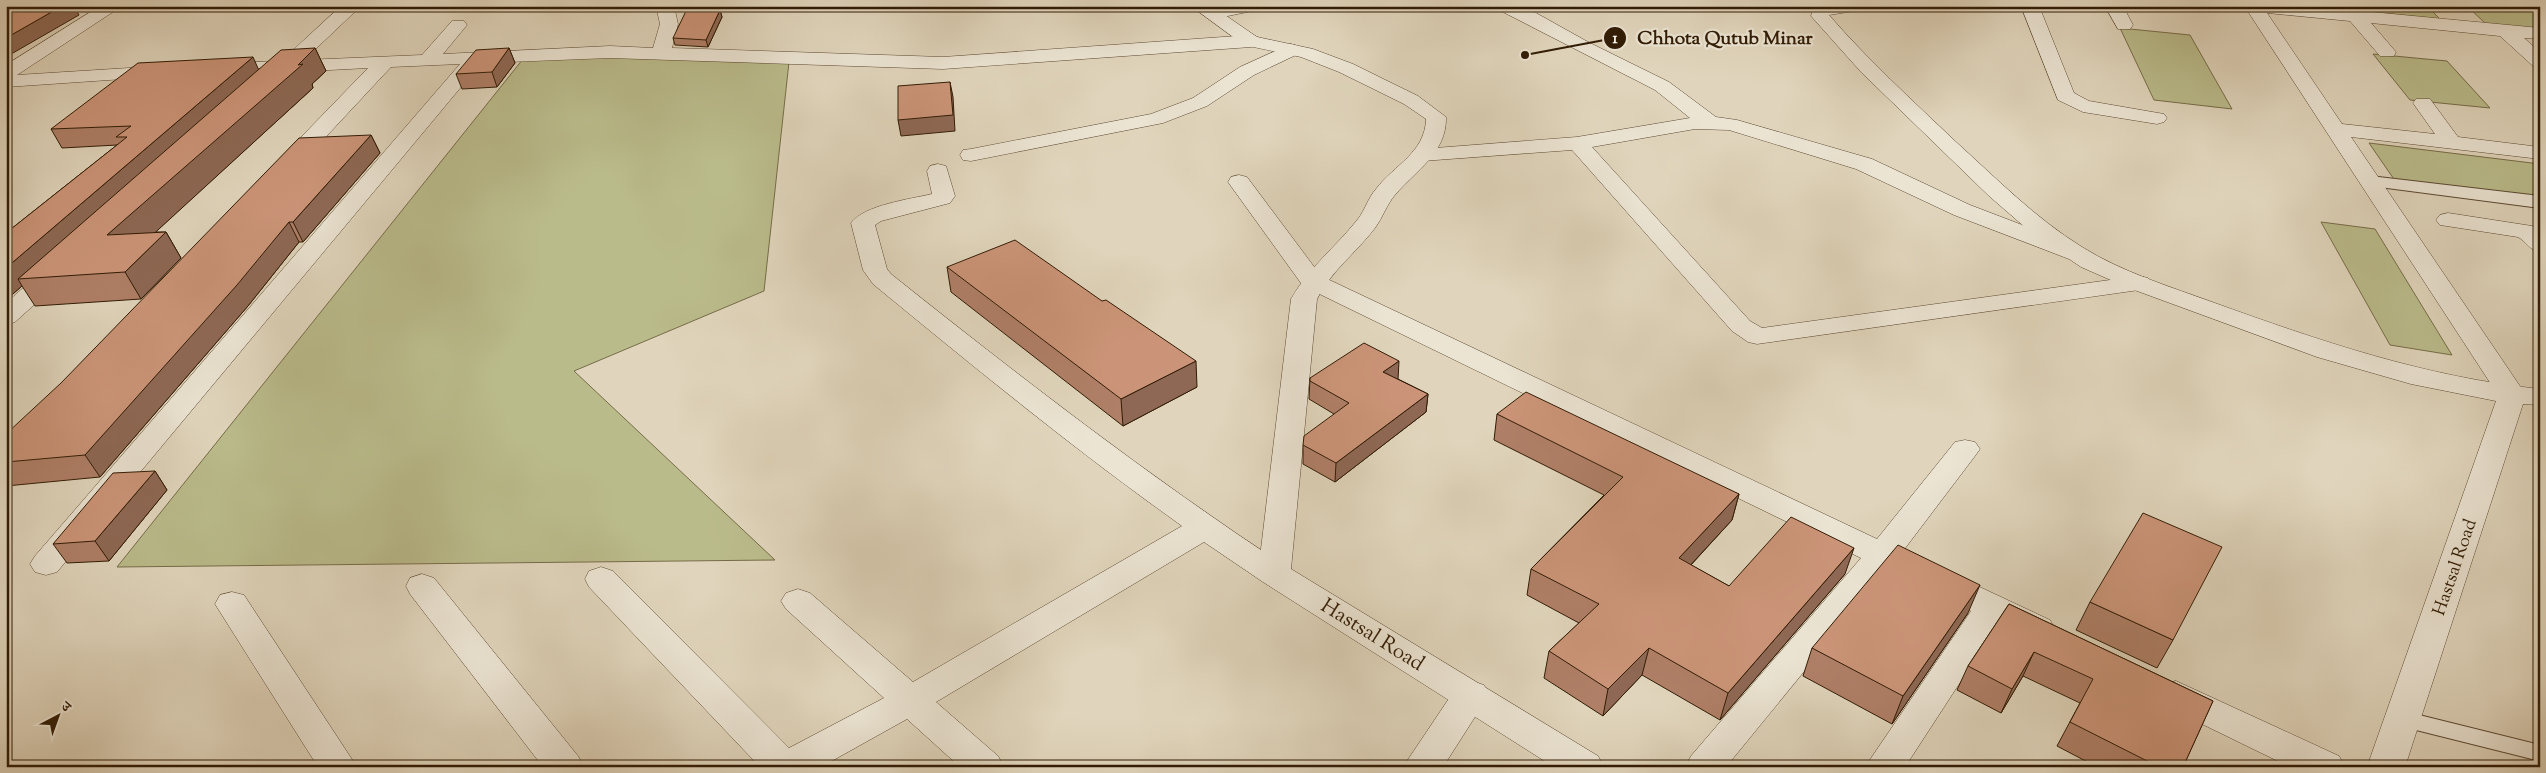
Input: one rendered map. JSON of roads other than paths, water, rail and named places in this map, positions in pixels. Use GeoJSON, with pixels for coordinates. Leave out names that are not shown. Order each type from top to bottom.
{"type":"FeatureCollection","features":[{"type":"Feature","properties":{"kind":"street"},"geometry":{"type":"LineString","coordinates":[[6,73],[112,6]]}},
{"type":"Feature","properties":{"kind":"street"},"geometry":{"type":"LineString","coordinates":[[264,85],[352,6]]}},
{"type":"Feature","properties":{"kind":"street"},"geometry":{"type":"LineString","coordinates":[[661,54],[669,24],[665,6]]}},
{"type":"Feature","properties":{"kind":"street"},"geometry":{"type":"LineString","coordinates":[[1207,10],[1251,6]]}},
{"type":"Feature","properties":{"kind":"street"},"geometry":{"type":"LineString","coordinates":[[1505,6],[1530,17],[1588,50],[1662,86],[1710,122]]}},
{"type":"Feature","properties":{"kind":"street"},"geometry":{"type":"LineString","coordinates":[[1854,6],[1821,11],[1820,16],[1836,36],[1932,130],[2031,222],[2077,254]]}},
{"type":"Feature","properties":{"kind":"street"},"geometry":{"type":"LineString","coordinates":[[2030,6],[2065,96],[2083,106],[2157,118]]}},
{"type":"Feature","properties":{"kind":"street"},"geometry":{"type":"LineString","coordinates":[[2114,6],[2124,25]]}},
{"type":"Feature","properties":{"kind":"street"},"geometry":{"type":"LineString","coordinates":[[2252,6],[2540,34]]}},
{"type":"Feature","properties":{"kind":"street"},"geometry":{"type":"LineString","coordinates":[[2252,6],[2370,181],[2526,396]]}},
{"type":"Feature","properties":{"kind":"street"},"geometry":{"type":"LineString","coordinates":[[2526,6],[2540,8]]}},
{"type":"Feature","properties":{"kind":"street"},"geometry":{"type":"LineString","coordinates":[[1207,10],[1251,41]]}},
{"type":"Feature","properties":{"kind":"street"},"geometry":{"type":"LineString","coordinates":[[2465,12],[2482,28]]}},
{"type":"Feature","properties":{"kind":"street"},"geometry":{"type":"LineString","coordinates":[[2356,16],[2387,52]]}},
{"type":"Feature","properties":{"kind":"street"},"geometry":{"type":"LineString","coordinates":[[428,59],[458,25]]}},
{"type":"Feature","properties":{"kind":"street"},"geometry":{"type":"LineString","coordinates":[[2506,31],[2540,62]]}},
{"type":"Feature","properties":{"kind":"street"},"geometry":{"type":"LineString","coordinates":[[200,70],[600,52],[943,64],[1251,41],[1291,50],[1346,68],[1427,109],[1436,117],[1438,128],[1422,155],[1384,194],[1366,224],[1331,258],[1312,281],[1304,299],[1274,574]]}},
{"type":"Feature","properties":{"kind":"street"},"geometry":{"type":"LineString","coordinates":[[971,155],[1156,119],[1200,102],[1247,71],[1291,50]]}},
{"type":"Feature","properties":{"kind":"street"},"geometry":{"type":"LineString","coordinates":[[46,564],[476,57]]}},
{"type":"Feature","properties":{"kind":"street"},"geometry":{"type":"LineString","coordinates":[[272,181],[386,61]]}},
{"type":"Feature","properties":{"kind":"street"},"geometry":{"type":"LineString","coordinates":[[6,81],[180,71]]}},
{"type":"Feature","properties":{"kind":"street"},"geometry":{"type":"LineString","coordinates":[[2424,103],[2452,142]]}},
{"type":"Feature","properties":{"kind":"street"},"geometry":{"type":"LineString","coordinates":[[1422,155],[1578,143],[1695,123],[1710,122],[1751,128],[1864,164],[1962,210],[2077,254],[2140,283],[2292,339],[2437,382],[2526,396]]}},
{"type":"Feature","properties":{"kind":"street"},"geometry":{"type":"LineString","coordinates":[[2335,129],[2540,153]]}},
{"type":"Feature","properties":{"kind":"street"},"geometry":{"type":"LineString","coordinates":[[1578,143],[1740,326],[1758,336],[2140,283]]}},
{"type":"Feature","properties":{"kind":"street","name":"Hastsal Road"},"geometry":{"type":"LineString","coordinates":[[938,170],[944,196],[942,198],[873,216],[863,223],[875,270],[882,279],[1024,395],[1203,528],[1585,767]]}},
{"type":"Feature","properties":{"kind":"street"},"geometry":{"type":"LineString","coordinates":[[2370,181],[2540,202]]}},
{"type":"Feature","properties":{"kind":"street"},"geometry":{"type":"LineString","coordinates":[[1238,182],[1312,281],[1881,556],[2062,641]]}},
{"type":"Feature","properties":{"kind":"street"},"geometry":{"type":"LineString","coordinates":[[2448,220],[2524,231],[2532,235],[2540,245]]}},
{"type":"Feature","properties":{"kind":"street"},"geometry":{"type":"LineString","coordinates":[[6,317],[73,258]]}},
{"type":"Feature","properties":{"kind":"street","name":"Hastsal Road"},"geometry":{"type":"LineString","coordinates":[[2386,767],[2526,396]]}},
{"type":"Feature","properties":{"kind":"street"},"geometry":{"type":"LineString","coordinates":[[1704,767],[1881,556],[1965,449]]}},
{"type":"Feature","properties":{"kind":"street"},"geometry":{"type":"LineString","coordinates":[[788,767],[909,701],[1203,528]]}},
{"type":"Feature","properties":{"kind":"street"},"geometry":{"type":"LineString","coordinates":[[601,579],[784,767]]}},
{"type":"Feature","properties":{"kind":"street"},"geometry":{"type":"LineString","coordinates":[[422,586],[565,767]]}},
{"type":"Feature","properties":{"kind":"street"},"geometry":{"type":"LineString","coordinates":[[798,601],[985,767]]}},
{"type":"Feature","properties":{"kind":"street"},"geometry":{"type":"LineString","coordinates":[[232,604],[338,767]]}},
{"type":"Feature","properties":{"kind":"street"},"geometry":{"type":"LineString","coordinates":[[1884,767],[1992,607]]}},
{"type":"Feature","properties":{"kind":"street"},"geometry":{"type":"LineString","coordinates":[[2150,683],[2326,767]]}},
{"type":"Feature","properties":{"kind":"street"},"geometry":{"type":"LineString","coordinates":[[1422,767],[1471,695]]}},
{"type":"Feature","properties":{"kind":"lane"},"geometry":{"type":"LineString","coordinates":[[2403,719],[2540,753]]}},
{"type":"Feature","properties":{"kind":"place","name":"Chhota Qutub Minar"},"geometry":{"type":"Point","coordinates":[1525,55]}}]}
